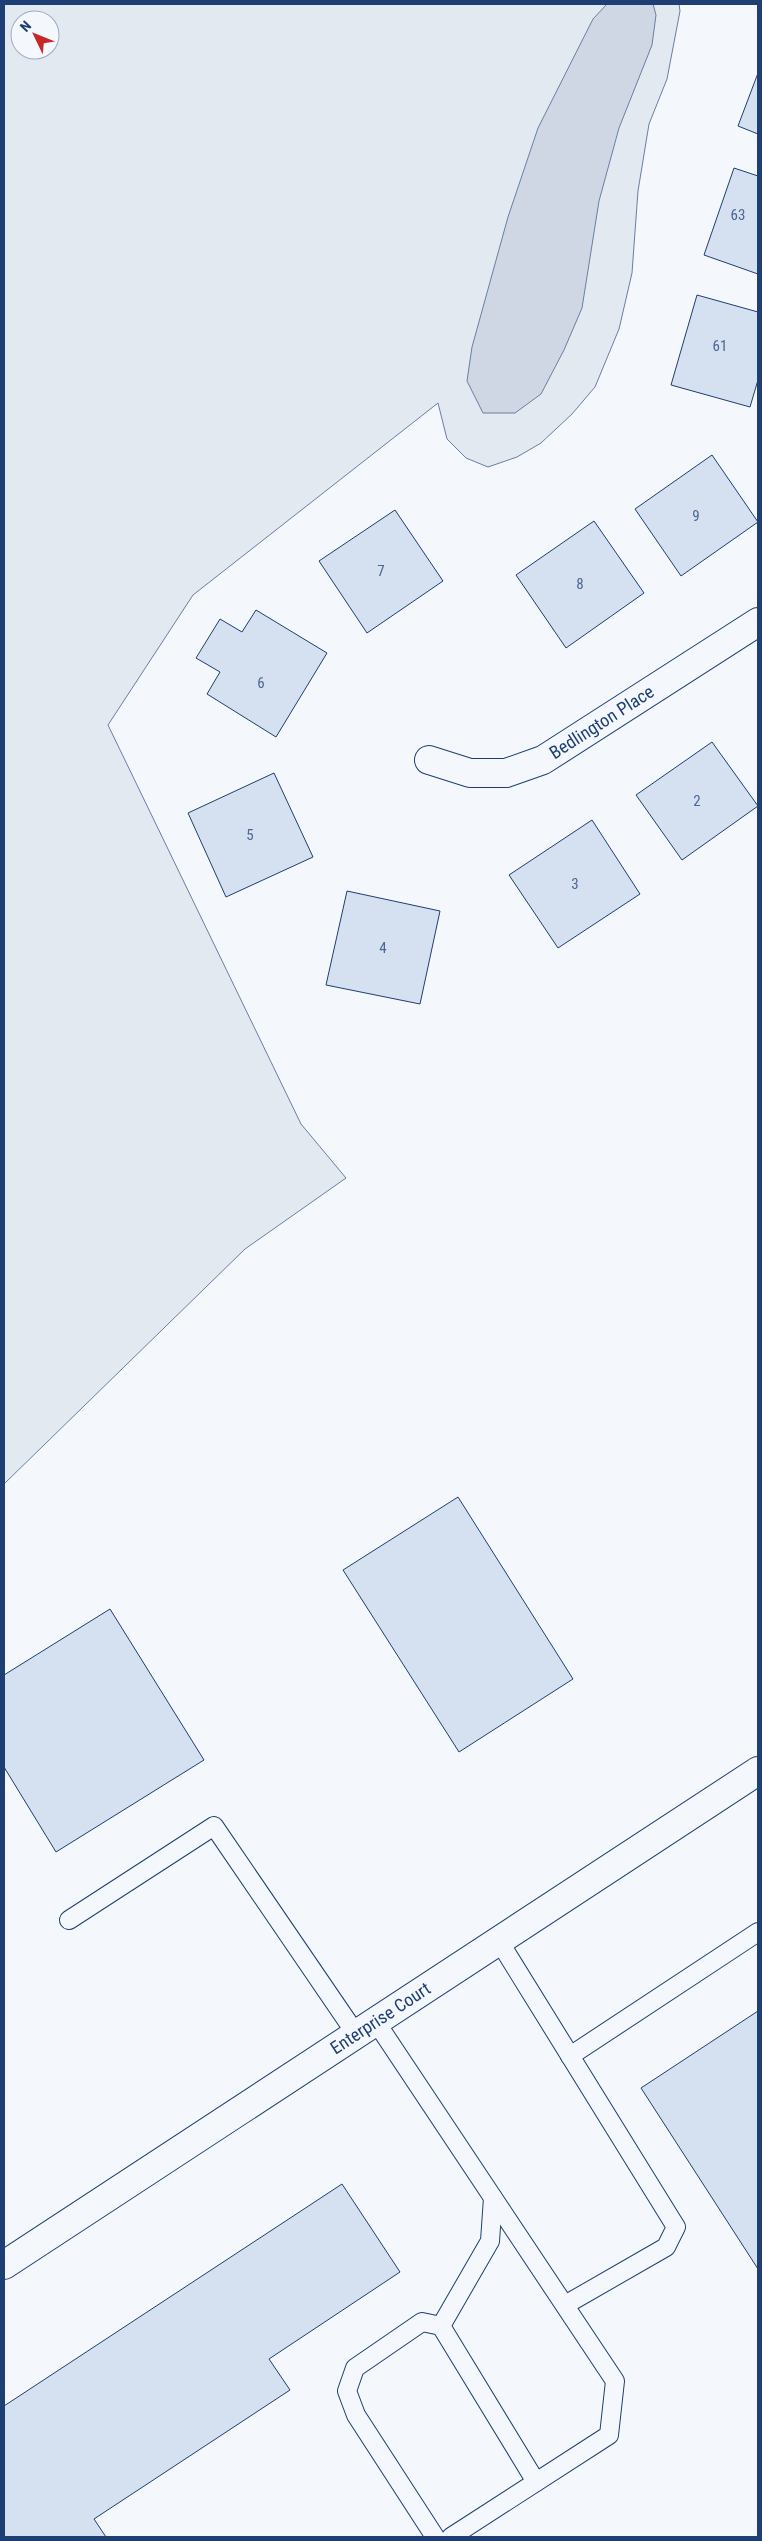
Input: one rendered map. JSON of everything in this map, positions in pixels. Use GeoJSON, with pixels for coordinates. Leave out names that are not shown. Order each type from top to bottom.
{"type":"FeatureCollection","features":[{"type":"Feature","properties":{"kind":"street","name":"Bedlington Place"},"geometry":{"type":"LineString","coordinates":[[429,760],[470,773],[506,773],[543,760],[758,622]]}},
{"type":"Feature","properties":{"kind":"street","name":"Enterprise Court"},"geometry":{"type":"LineString","coordinates":[[4,2266],[758,1771]]}},
{"type":"Feature","properties":{"kind":"lane"},"geometry":{"type":"LineString","coordinates":[[69,1920],[214,1826],[493,2198],[616,2381],[609,2435],[451,2537]]}},
{"type":"Feature","properties":{"kind":"lane"},"geometry":{"type":"LineString","coordinates":[[570,2056],[758,1932]]}},
{"type":"Feature","properties":{"kind":"lane"},"geometry":{"type":"LineString","coordinates":[[499,1941],[676,2227],[666,2247],[565,2305]]}},
{"type":"Feature","properties":{"kind":"lane"},"geometry":{"type":"LineString","coordinates":[[441,2326],[490,2241],[493,2198]]}},
{"type":"Feature","properties":{"kind":"lane"},"geometry":{"type":"LineString","coordinates":[[434,2537],[356,2415],[347,2391],[355,2368],[422,2322],[441,2326],[536,2482]]}},
{"type":"Feature","properties":{"kind":"shaded area"},"geometry":{"type":"Polygon","coordinates":[[[4,4],[679,4],[680,11],[667,79],[649,124],[638,191],[632,273],[619,329],[595,387],[572,414],[541,443],[517,457],[488,467],[466,458],[447,439],[438,403],[193,595],[108,725],[301,1124],[346,1178],[245,1249],[4,1484],[4,4]]]}},
{"type":"Feature","properties":{"kind":"shaded area"},"geometry":{"type":"Polygon","coordinates":[[[607,4],[653,4],[656,15],[652,45],[619,128],[599,201],[582,308],[564,350],[541,394],[515,413],[483,413],[467,381],[472,347],[508,217],[538,128],[593,19],[607,4]]]}},
{"type":"Feature","properties":{"kind":"building"},"geometry":{"type":"Polygon","coordinates":[[[758,73],[758,134],[738,126],[758,73]]]}},
{"type":"Feature","properties":{"kind":"building"},"geometry":{"type":"Polygon","coordinates":[[[734,168],[758,176],[758,274],[704,255],[734,168]]]}},
{"type":"Feature","properties":{"kind":"building"},"geometry":{"type":"Polygon","coordinates":[[[697,295],[758,312],[758,380],[750,407],[671,385],[697,295]]]}},
{"type":"Feature","properties":{"kind":"building"},"geometry":{"type":"Polygon","coordinates":[[[712,455],[758,522],[681,576],[635,509],[712,455]]]}},
{"type":"Feature","properties":{"kind":"building"},"geometry":{"type":"Polygon","coordinates":[[[395,510],[443,581],[367,633],[319,561],[395,510]]]}},
{"type":"Feature","properties":{"kind":"building"},"geometry":{"type":"Polygon","coordinates":[[[594,521],[644,593],[566,648],[516,575],[594,521]]]}},
{"type":"Feature","properties":{"kind":"building"},"geometry":{"type":"Polygon","coordinates":[[[256,610],[327,653],[276,737],[207,694],[220,672],[196,658],[220,619],[242,632],[256,610]]]}},
{"type":"Feature","properties":{"kind":"building"},"geometry":{"type":"Polygon","coordinates":[[[712,742],[758,806],[682,860],[636,795],[712,742]]]}},
{"type":"Feature","properties":{"kind":"building"},"geometry":{"type":"Polygon","coordinates":[[[274,773],[313,857],[226,897],[188,813],[274,773]]]}},
{"type":"Feature","properties":{"kind":"building"},"geometry":{"type":"Polygon","coordinates":[[[592,820],[640,894],[558,948],[509,875],[592,820]]]}},
{"type":"Feature","properties":{"kind":"building"},"geometry":{"type":"Polygon","coordinates":[[[347,891],[440,911],[420,1004],[326,985],[347,891]]]}},
{"type":"Feature","properties":{"kind":"building"},"geometry":{"type":"Polygon","coordinates":[[[458,1497],[573,1679],[459,1752],[343,1570],[458,1497]]]}},
{"type":"Feature","properties":{"kind":"building"},"geometry":{"type":"Polygon","coordinates":[[[110,1609],[204,1760],[56,1852],[4,1767],[4,1675],[110,1609]]]}},
{"type":"Feature","properties":{"kind":"building"},"geometry":{"type":"Polygon","coordinates":[[[758,2011],[758,2269],[641,2088],[758,2011]]]}},
{"type":"Feature","properties":{"kind":"building"},"geometry":{"type":"Polygon","coordinates":[[[342,2184],[400,2272],[269,2359],[290,2390],[94,2519],[106,2537],[4,2537],[4,2406],[342,2184]]]}}]}
